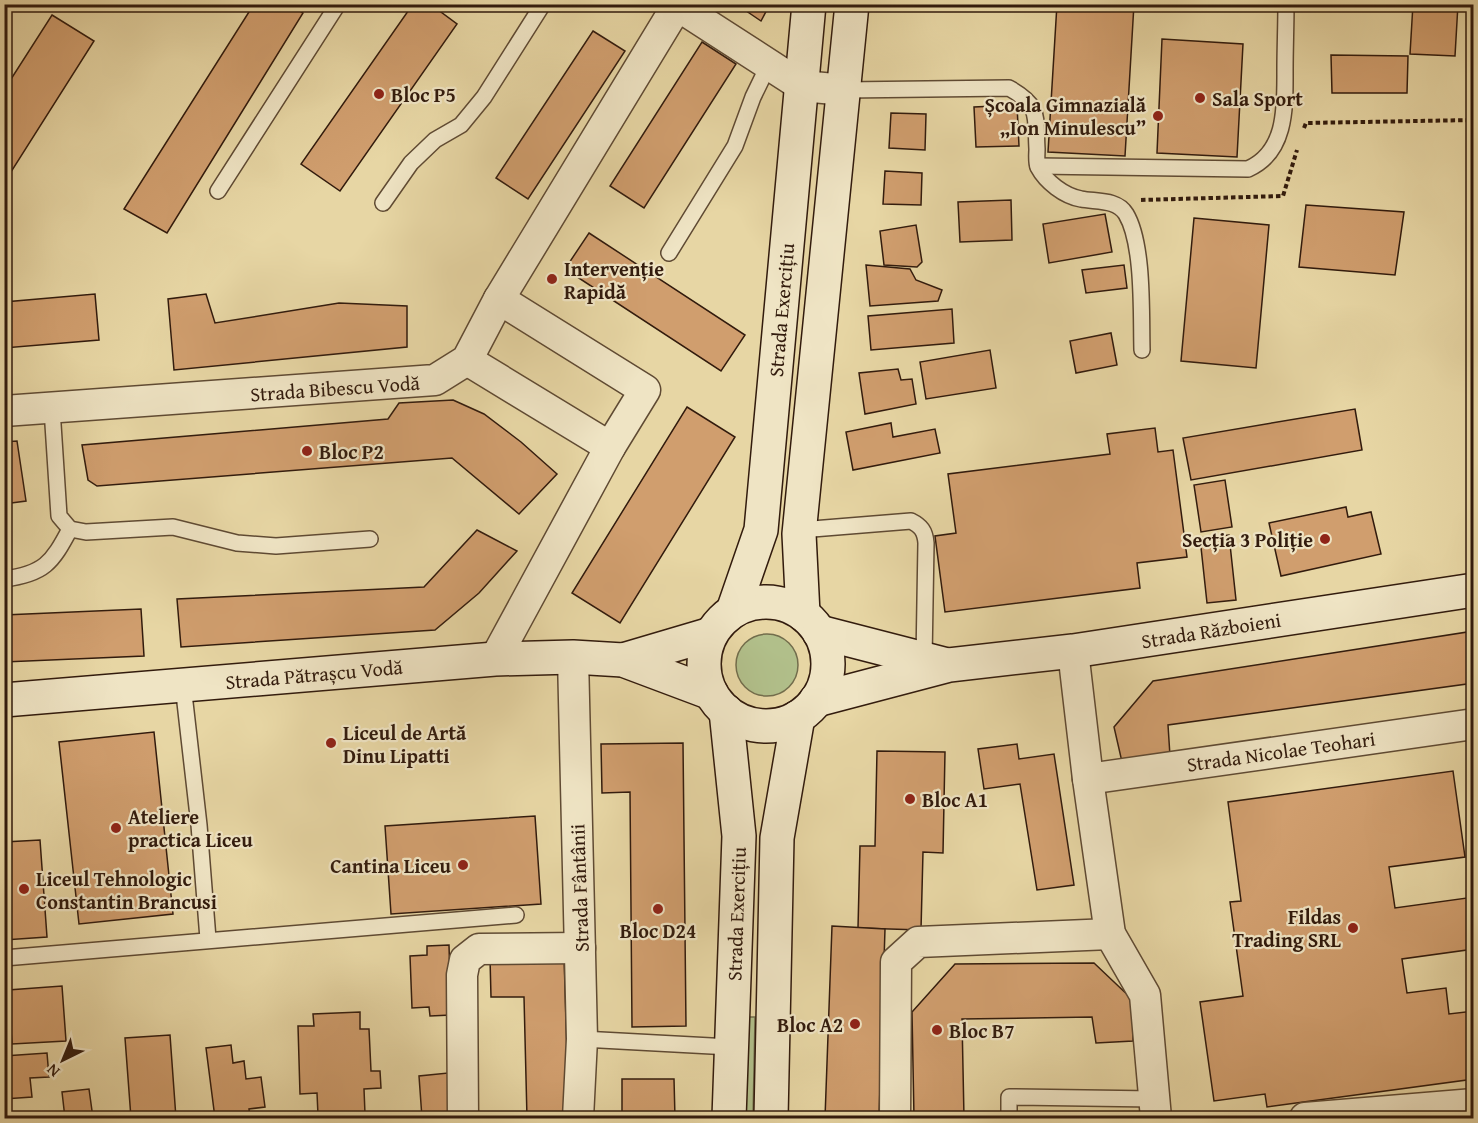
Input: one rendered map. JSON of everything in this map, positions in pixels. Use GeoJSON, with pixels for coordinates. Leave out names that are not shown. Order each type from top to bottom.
{"type":"FeatureCollection","features":[{"type":"Feature","properties":{"kind":"main road","name":"Strada Exercițiu"},"geometry":{"type":"LineString","coordinates":[[733,611],[761,530],[809,4]]}},
{"type":"Feature","properties":{"kind":"main road","name":"Strada Exercițiu"},"geometry":{"type":"LineString","coordinates":[[811,623],[800,530],[852,4]]}},
{"type":"Feature","properties":{"kind":"main road","name":"Strada Războieni"},"geometry":{"type":"LineString","coordinates":[[937,662],[1072,651],[1473,590]]}},
{"type":"Feature","properties":{"kind":"main road"},"geometry":{"type":"LineString","coordinates":[[718,702],[705,673],[705,653],[711,634],[720,621],[733,611],[750,604],[768,602],[786,605],[811,623],[937,662]]}},
{"type":"Feature","properties":{"kind":"main road"},"geometry":{"type":"LineString","coordinates":[[807,709],[824,684],[828,667],[826,649],[811,623]]}},
{"type":"Feature","properties":{"kind":"main road"},"geometry":{"type":"LineString","coordinates":[[623,660],[711,634]]}},
{"type":"Feature","properties":{"kind":"main road","name":"Strada Pătrașcu Vodă"},"geometry":{"type":"LineString","coordinates":[[4,700],[495,659],[573,657],[623,660]]}},
{"type":"Feature","properties":{"kind":"main road"},"geometry":{"type":"LineString","coordinates":[[623,660],[718,702],[742,721],[760,726],[780,724],[807,709],[937,662]]}},
{"type":"Feature","properties":{"kind":"main road","name":"Strada Exercițiu"},"geometry":{"type":"LineString","coordinates":[[718,702],[739,836],[729,1119]]}},
{"type":"Feature","properties":{"kind":"main road","name":"Strada Exercițiu"},"geometry":{"type":"LineString","coordinates":[[771,1119],[777,838],[807,709]]}},
{"type":"Feature","properties":{"kind":"street"},"geometry":{"type":"LineString","coordinates":[[610,447],[467,360],[500,299],[676,5],[802,86],[845,90]]}},
{"type":"Feature","properties":{"kind":"street"},"geometry":{"type":"LineString","coordinates":[[495,659],[610,447],[645,390],[500,299]]}},
{"type":"Feature","properties":{"kind":"street","name":"Strada Bibescu Vodă"},"geometry":{"type":"LineString","coordinates":[[4,411],[435,380],[467,360]]}},
{"type":"Feature","properties":{"kind":"street"},"geometry":{"type":"LineString","coordinates":[[1072,651],[1110,934],[1145,995],[1155,1109]]}},
{"type":"Feature","properties":{"kind":"street","name":"Strada Fântânii"},"geometry":{"type":"LineString","coordinates":[[573,657],[582,1039],[578,1119]]}},
{"type":"Feature","properties":{"kind":"street","name":"Strada Nicolae Teohari"},"geometry":{"type":"LineString","coordinates":[[1088,779],[1473,724]]}},
{"type":"Feature","properties":{"kind":"street"},"geometry":{"type":"LineString","coordinates":[[895,1119],[896,962],[918,942],[1110,934]]}},
{"type":"Feature","properties":{"kind":"street"},"geometry":{"type":"LineString","coordinates":[[463,1119],[462,975],[465,960],[479,949],[580,948]]}},
{"type":"Feature","properties":{"kind":"street"},"geometry":{"type":"LineString","coordinates":[[1305,1119],[1397,1114],[1473,1104]]}},
{"type":"Feature","properties":{"kind":"lane"},"geometry":{"type":"LineString","coordinates":[[218,191],[338,4]]}},
{"type":"Feature","properties":{"kind":"lane"},"geometry":{"type":"LineString","coordinates":[[383,203],[411,163],[435,140],[461,124],[484,97],[543,4]]}},
{"type":"Feature","properties":{"kind":"lane"},"geometry":{"type":"LineString","coordinates":[[1038,165],[1248,169],[1259,164],[1270,153],[1280,133],[1284,112],[1286,4]]}},
{"type":"Feature","properties":{"kind":"lane"},"geometry":{"type":"LineString","coordinates":[[669,253],[735,146],[753,97],[769,64]]}},
{"type":"Feature","properties":{"kind":"lane"},"geometry":{"type":"LineString","coordinates":[[845,90],[1009,88],[1026,98],[1034,109],[1038,165],[1049,180],[1063,192],[1080,199],[1108,201],[1125,212],[1133,229],[1138,254],[1142,350]]}},
{"type":"Feature","properties":{"kind":"lane"},"geometry":{"type":"LineString","coordinates":[[52,408],[59,516],[70,529],[86,532],[173,526],[237,543],[276,546],[370,540]]}},
{"type":"Feature","properties":{"kind":"lane"},"geometry":{"type":"LineString","coordinates":[[800,530],[911,521],[921,527],[925,534],[937,662]]}},
{"type":"Feature","properties":{"kind":"lane"},"geometry":{"type":"LineString","coordinates":[[4,579],[27,576],[45,566],[59,550],[70,529]]}},
{"type":"Feature","properties":{"kind":"lane"},"geometry":{"type":"LineString","coordinates":[[183,685],[199,825],[208,939]]}},
{"type":"Feature","properties":{"kind":"lane"},"geometry":{"type":"LineString","coordinates":[[4,958],[208,939],[516,915]]}},
{"type":"Feature","properties":{"kind":"lane"},"geometry":{"type":"LineString","coordinates":[[582,1039],[730,1047]]}},
{"type":"Feature","properties":{"kind":"lane"},"geometry":{"type":"LineString","coordinates":[[1009,1119],[1010,1097],[1155,1109]]}},
{"type":"Feature","properties":{"kind":"green space"},"geometry":{"type":"Polygon","coordinates":[[[767,634],[779,636],[789,643],[796,653],[798,665],[796,677],[789,687],[779,694],[767,696],[755,694],[745,687],[738,677],[736,665],[738,653],[745,643],[755,636],[767,634]]]}},
{"type":"Feature","properties":{"kind":"green space"},"geometry":{"type":"Polygon","coordinates":[[[744,1017],[755,1017],[753,1118],[742,1118],[744,1017]]]}},
{"type":"Feature","properties":{"kind":"building"},"geometry":{"type":"Polygon","coordinates":[[[254,4],[289,4],[303,13],[167,233],[124,209],[254,4]]]}},
{"type":"Feature","properties":{"kind":"building","name":"Bloc P5"},"geometry":{"type":"Polygon","coordinates":[[[413,4],[430,4],[457,24],[340,191],[301,164],[413,4]]]}},
{"type":"Feature","properties":{"kind":"building"},"geometry":{"type":"Polygon","coordinates":[[[736,4],[770,4],[761,21],[736,4]]]}},
{"type":"Feature","properties":{"kind":"building"},"geometry":{"type":"Polygon","coordinates":[[[1057,4],[1134,4],[1125,156],[1048,152],[1057,4]]]}},
{"type":"Feature","properties":{"kind":"building"},"geometry":{"type":"Polygon","coordinates":[[[1413,4],[1458,4],[1455,56],[1410,54],[1413,4]]]}},
{"type":"Feature","properties":{"kind":"building"},"geometry":{"type":"Polygon","coordinates":[[[52,15],[94,41],[4,183],[4,90],[52,15]]]}},
{"type":"Feature","properties":{"kind":"building"},"geometry":{"type":"Polygon","coordinates":[[[593,31],[625,51],[528,199],[496,178],[593,31]]]}},
{"type":"Feature","properties":{"kind":"building","name":"Sala Sport"},"geometry":{"type":"Polygon","coordinates":[[[1162,39],[1243,44],[1237,157],[1157,153],[1162,39]]]}},
{"type":"Feature","properties":{"kind":"building"},"geometry":{"type":"Polygon","coordinates":[[[702,42],[736,64],[644,208],[610,186],[702,42]]]}},
{"type":"Feature","properties":{"kind":"building"},"geometry":{"type":"Polygon","coordinates":[[[1331,55],[1408,56],[1407,93],[1332,93],[1331,55]]]}},
{"type":"Feature","properties":{"kind":"building"},"geometry":{"type":"Polygon","coordinates":[[[1017,105],[1019,146],[976,147],[974,107],[1017,105]]]}},
{"type":"Feature","properties":{"kind":"building"},"geometry":{"type":"Polygon","coordinates":[[[891,113],[926,114],[925,150],[889,148],[891,113]]]}},
{"type":"Feature","properties":{"kind":"building"},"geometry":{"type":"Polygon","coordinates":[[[885,171],[922,173],[921,205],[883,204],[885,171]]]}},
{"type":"Feature","properties":{"kind":"building"},"geometry":{"type":"Polygon","coordinates":[[[1011,200],[1012,240],[960,242],[958,202],[1011,200]]]}},
{"type":"Feature","properties":{"kind":"building"},"geometry":{"type":"Polygon","coordinates":[[[1306,205],[1404,212],[1395,275],[1299,267],[1306,205]]]}},
{"type":"Feature","properties":{"kind":"building"},"geometry":{"type":"Polygon","coordinates":[[[1105,214],[1112,252],[1049,263],[1043,224],[1105,214]]]}},
{"type":"Feature","properties":{"kind":"building"},"geometry":{"type":"Polygon","coordinates":[[[1194,218],[1269,225],[1256,368],[1181,361],[1194,218]]]}},
{"type":"Feature","properties":{"kind":"building"},"geometry":{"type":"Polygon","coordinates":[[[916,225],[922,262],[917,267],[884,265],[880,231],[916,225]]]}},
{"type":"Feature","properties":{"kind":"building"},"geometry":{"type":"Polygon","coordinates":[[[589,233],[745,335],[721,371],[565,269],[589,233]]]}},
{"type":"Feature","properties":{"kind":"building"},"geometry":{"type":"Polygon","coordinates":[[[866,265],[910,269],[916,280],[942,290],[938,301],[870,306],[866,265]]]}},
{"type":"Feature","properties":{"kind":"building"},"geometry":{"type":"Polygon","coordinates":[[[1124,265],[1127,288],[1086,293],[1082,270],[1124,265]]]}},
{"type":"Feature","properties":{"kind":"building"},"geometry":{"type":"Polygon","coordinates":[[[95,294],[99,340],[4,348],[4,302],[95,294]]]}},
{"type":"Feature","properties":{"kind":"building"},"geometry":{"type":"Polygon","coordinates":[[[206,294],[215,323],[339,303],[407,306],[407,347],[174,370],[168,299],[206,294]]]}},
{"type":"Feature","properties":{"kind":"building"},"geometry":{"type":"Polygon","coordinates":[[[952,309],[954,343],[871,350],[868,316],[952,309]]]}},
{"type":"Feature","properties":{"kind":"building"},"geometry":{"type":"Polygon","coordinates":[[[1111,333],[1117,365],[1076,373],[1070,341],[1111,333]]]}},
{"type":"Feature","properties":{"kind":"building"},"geometry":{"type":"Polygon","coordinates":[[[990,350],[996,388],[926,399],[920,362],[990,350]]]}},
{"type":"Feature","properties":{"kind":"building"},"geometry":{"type":"Polygon","coordinates":[[[898,369],[901,380],[912,379],[916,404],[865,414],[859,373],[898,369]]]}},
{"type":"Feature","properties":{"kind":"building","name":"Bloc P2"},"geometry":{"type":"Polygon","coordinates":[[[453,400],[484,414],[521,442],[557,474],[519,514],[452,458],[97,486],[88,480],[82,445],[388,419],[399,403],[453,400]]]}},
{"type":"Feature","properties":{"kind":"building"},"geometry":{"type":"Polygon","coordinates":[[[687,407],[735,437],[620,623],[572,593],[687,407]]]}},
{"type":"Feature","properties":{"kind":"building"},"geometry":{"type":"Polygon","coordinates":[[[1355,409],[1362,450],[1191,480],[1183,438],[1355,409]]]}},
{"type":"Feature","properties":{"kind":"building"},"geometry":{"type":"Polygon","coordinates":[[[891,423],[893,437],[935,429],[940,453],[853,470],[846,432],[891,423]]]}},
{"type":"Feature","properties":{"kind":"building"},"geometry":{"type":"Polygon","coordinates":[[[1155,428],[1158,452],[1173,450],[1187,557],[1137,563],[1140,588],[945,612],[935,536],[956,533],[948,474],[1110,454],[1107,434],[1155,428]]]}},
{"type":"Feature","properties":{"kind":"building"},"geometry":{"type":"Polygon","coordinates":[[[17,441],[26,501],[4,504],[4,442],[17,441]]]}},
{"type":"Feature","properties":{"kind":"building"},"geometry":{"type":"Polygon","coordinates":[[[1225,480],[1232,527],[1201,532],[1194,485],[1225,480]]]}},
{"type":"Feature","properties":{"kind":"building","name":"Secția 3 Poliție"},"geometry":{"type":"Polygon","coordinates":[[[1346,507],[1348,517],[1371,512],[1381,554],[1281,576],[1269,523],[1346,507]]]}},
{"type":"Feature","properties":{"kind":"building"},"geometry":{"type":"Polygon","coordinates":[[[477,530],[517,551],[479,593],[435,630],[181,647],[177,599],[424,587],[477,530]]]}},
{"type":"Feature","properties":{"kind":"building"},"geometry":{"type":"Polygon","coordinates":[[[1229,535],[1236,600],[1207,603],[1200,538],[1229,535]]]}},
{"type":"Feature","properties":{"kind":"building"},"geometry":{"type":"Polygon","coordinates":[[[141,609],[144,656],[4,662],[4,615],[141,609]]]}},
{"type":"Feature","properties":{"kind":"building"},"geometry":{"type":"Polygon","coordinates":[[[1474,631],[1474,683],[1168,725],[1170,756],[1122,762],[1114,727],[1153,681],[1474,631]]]}},
{"type":"Feature","properties":{"kind":"building","name":"Ateliere practica Liceu"},"geometry":{"type":"Polygon","coordinates":[[[154,732],[173,914],[79,924],[59,742],[154,732]]]}},
{"type":"Feature","properties":{"kind":"building","name":"Bloc D24"},"geometry":{"type":"Polygon","coordinates":[[[683,743],[686,1026],[632,1027],[630,792],[602,793],[601,744],[683,743]]]}},
{"type":"Feature","properties":{"kind":"building"},"geometry":{"type":"Polygon","coordinates":[[[1017,744],[1019,759],[1054,754],[1074,885],[1037,890],[1020,784],[984,789],[978,749],[1017,744]]]}},
{"type":"Feature","properties":{"kind":"building","name":"Bloc A1"},"geometry":{"type":"Polygon","coordinates":[[[877,751],[945,752],[943,853],[923,852],[921,930],[858,928],[860,846],[875,846],[877,751]]]}},
{"type":"Feature","properties":{"kind":"building","name":"Fildas Trading SRL"},"geometry":{"type":"Polygon","coordinates":[[[1453,771],[1465,857],[1389,867],[1395,908],[1474,897],[1474,949],[1402,959],[1407,993],[1446,988],[1449,1014],[1474,1011],[1474,1079],[1267,1107],[1265,1094],[1214,1101],[1200,1002],[1243,996],[1230,902],[1241,901],[1228,802],[1453,771]]]}},
{"type":"Feature","properties":{"kind":"building","name":"Cantina Liceu"},"geometry":{"type":"Polygon","coordinates":[[[535,816],[541,904],[391,914],[385,826],[535,816]]]}},
{"type":"Feature","properties":{"kind":"building","name":"Liceul Tehnologic Constantin Brancusi"},"geometry":{"type":"Polygon","coordinates":[[[40,840],[47,937],[4,940],[4,842],[40,840]]]}},
{"type":"Feature","properties":{"kind":"building","name":"Bloc A2"},"geometry":{"type":"Polygon","coordinates":[[[832,926],[885,929],[879,1118],[825,1118],[832,926]]]}},
{"type":"Feature","properties":{"kind":"building"},"geometry":{"type":"Polygon","coordinates":[[[449,945],[451,1015],[430,1016],[429,1007],[412,1008],[410,956],[427,955],[427,946],[449,945]]]}},
{"type":"Feature","properties":{"kind":"building"},"geometry":{"type":"Polygon","coordinates":[[[564,956],[569,1118],[527,1118],[524,997],[491,997],[490,958],[564,956]]]}},
{"type":"Feature","properties":{"kind":"building","name":"Bloc B7"},"geometry":{"type":"Polygon","coordinates":[[[1094,963],[1133,1000],[1133,1041],[1096,1043],[1092,1017],[962,1019],[964,1118],[914,1118],[912,1012],[955,964],[1094,963]]]}},
{"type":"Feature","properties":{"kind":"building"},"geometry":{"type":"Polygon","coordinates":[[[62,986],[66,1041],[12,1044],[8,990],[62,986]]]}},
{"type":"Feature","properties":{"kind":"building"},"geometry":{"type":"Polygon","coordinates":[[[360,1012],[360,1029],[369,1029],[371,1071],[380,1071],[381,1088],[364,1089],[365,1114],[318,1115],[317,1093],[300,1094],[298,1026],[314,1026],[313,1014],[360,1012]]]}},
{"type":"Feature","properties":{"kind":"building"},"geometry":{"type":"Polygon","coordinates":[[[170,1035],[176,1118],[131,1118],[125,1038],[170,1035]]]}},
{"type":"Feature","properties":{"kind":"building"},"geometry":{"type":"Polygon","coordinates":[[[231,1045],[233,1063],[244,1061],[246,1079],[261,1077],[265,1107],[249,1109],[250,1118],[215,1118],[206,1048],[231,1045]]]}},
{"type":"Feature","properties":{"kind":"building"},"geometry":{"type":"Polygon","coordinates":[[[47,1053],[49,1077],[30,1078],[32,1097],[4,1099],[4,1056],[47,1053]]]}},
{"type":"Feature","properties":{"kind":"building"},"geometry":{"type":"Polygon","coordinates":[[[448,1073],[451,1118],[422,1118],[419,1076],[448,1073]]]}},
{"type":"Feature","properties":{"kind":"building"},"geometry":{"type":"Polygon","coordinates":[[[622,1079],[674,1079],[675,1118],[622,1118],[622,1079]]]}},
{"type":"Feature","properties":{"kind":"building"},"geometry":{"type":"Polygon","coordinates":[[[89,1089],[93,1118],[65,1118],[62,1092],[89,1089]]]}},
{"type":"Feature","properties":{"kind":"place","name":"Bloc P5"},"geometry":{"type":"Point","coordinates":[379,94]}},
{"type":"Feature","properties":{"kind":"place","name":"Sala Sport"},"geometry":{"type":"Point","coordinates":[1200,98]}},
{"type":"Feature","properties":{"kind":"place","name":"Școala Gimnazială „Ion Minulescu”"},"geometry":{"type":"Point","coordinates":[1158,116]}},
{"type":"Feature","properties":{"kind":"place","name":"Intervenție Rapidă"},"geometry":{"type":"Point","coordinates":[552,279]}},
{"type":"Feature","properties":{"kind":"place","name":"Bloc P2"},"geometry":{"type":"Point","coordinates":[307,451]}},
{"type":"Feature","properties":{"kind":"place","name":"Secția 3 Poliție"},"geometry":{"type":"Point","coordinates":[1325,539]}},
{"type":"Feature","properties":{"kind":"place","name":"Liceul de Artă Dinu Lipatti"},"geometry":{"type":"Point","coordinates":[331,743]}},
{"type":"Feature","properties":{"kind":"place","name":"Bloc A1"},"geometry":{"type":"Point","coordinates":[910,799]}},
{"type":"Feature","properties":{"kind":"place","name":"Ateliere practica Liceu"},"geometry":{"type":"Point","coordinates":[116,828]}},
{"type":"Feature","properties":{"kind":"place","name":"Cantina Liceu"},"geometry":{"type":"Point","coordinates":[463,865]}},
{"type":"Feature","properties":{"kind":"place","name":"Liceul Tehnologic Constantin Brancusi"},"geometry":{"type":"Point","coordinates":[24,889]}},
{"type":"Feature","properties":{"kind":"place","name":"Bloc D24"},"geometry":{"type":"Point","coordinates":[658,909]}},
{"type":"Feature","properties":{"kind":"place","name":"Fildas Trading SRL"},"geometry":{"type":"Point","coordinates":[1353,928]}},
{"type":"Feature","properties":{"kind":"place","name":"Bloc A2"},"geometry":{"type":"Point","coordinates":[855,1024]}},
{"type":"Feature","properties":{"kind":"place","name":"Bloc B7"},"geometry":{"type":"Point","coordinates":[937,1030]}}]}
